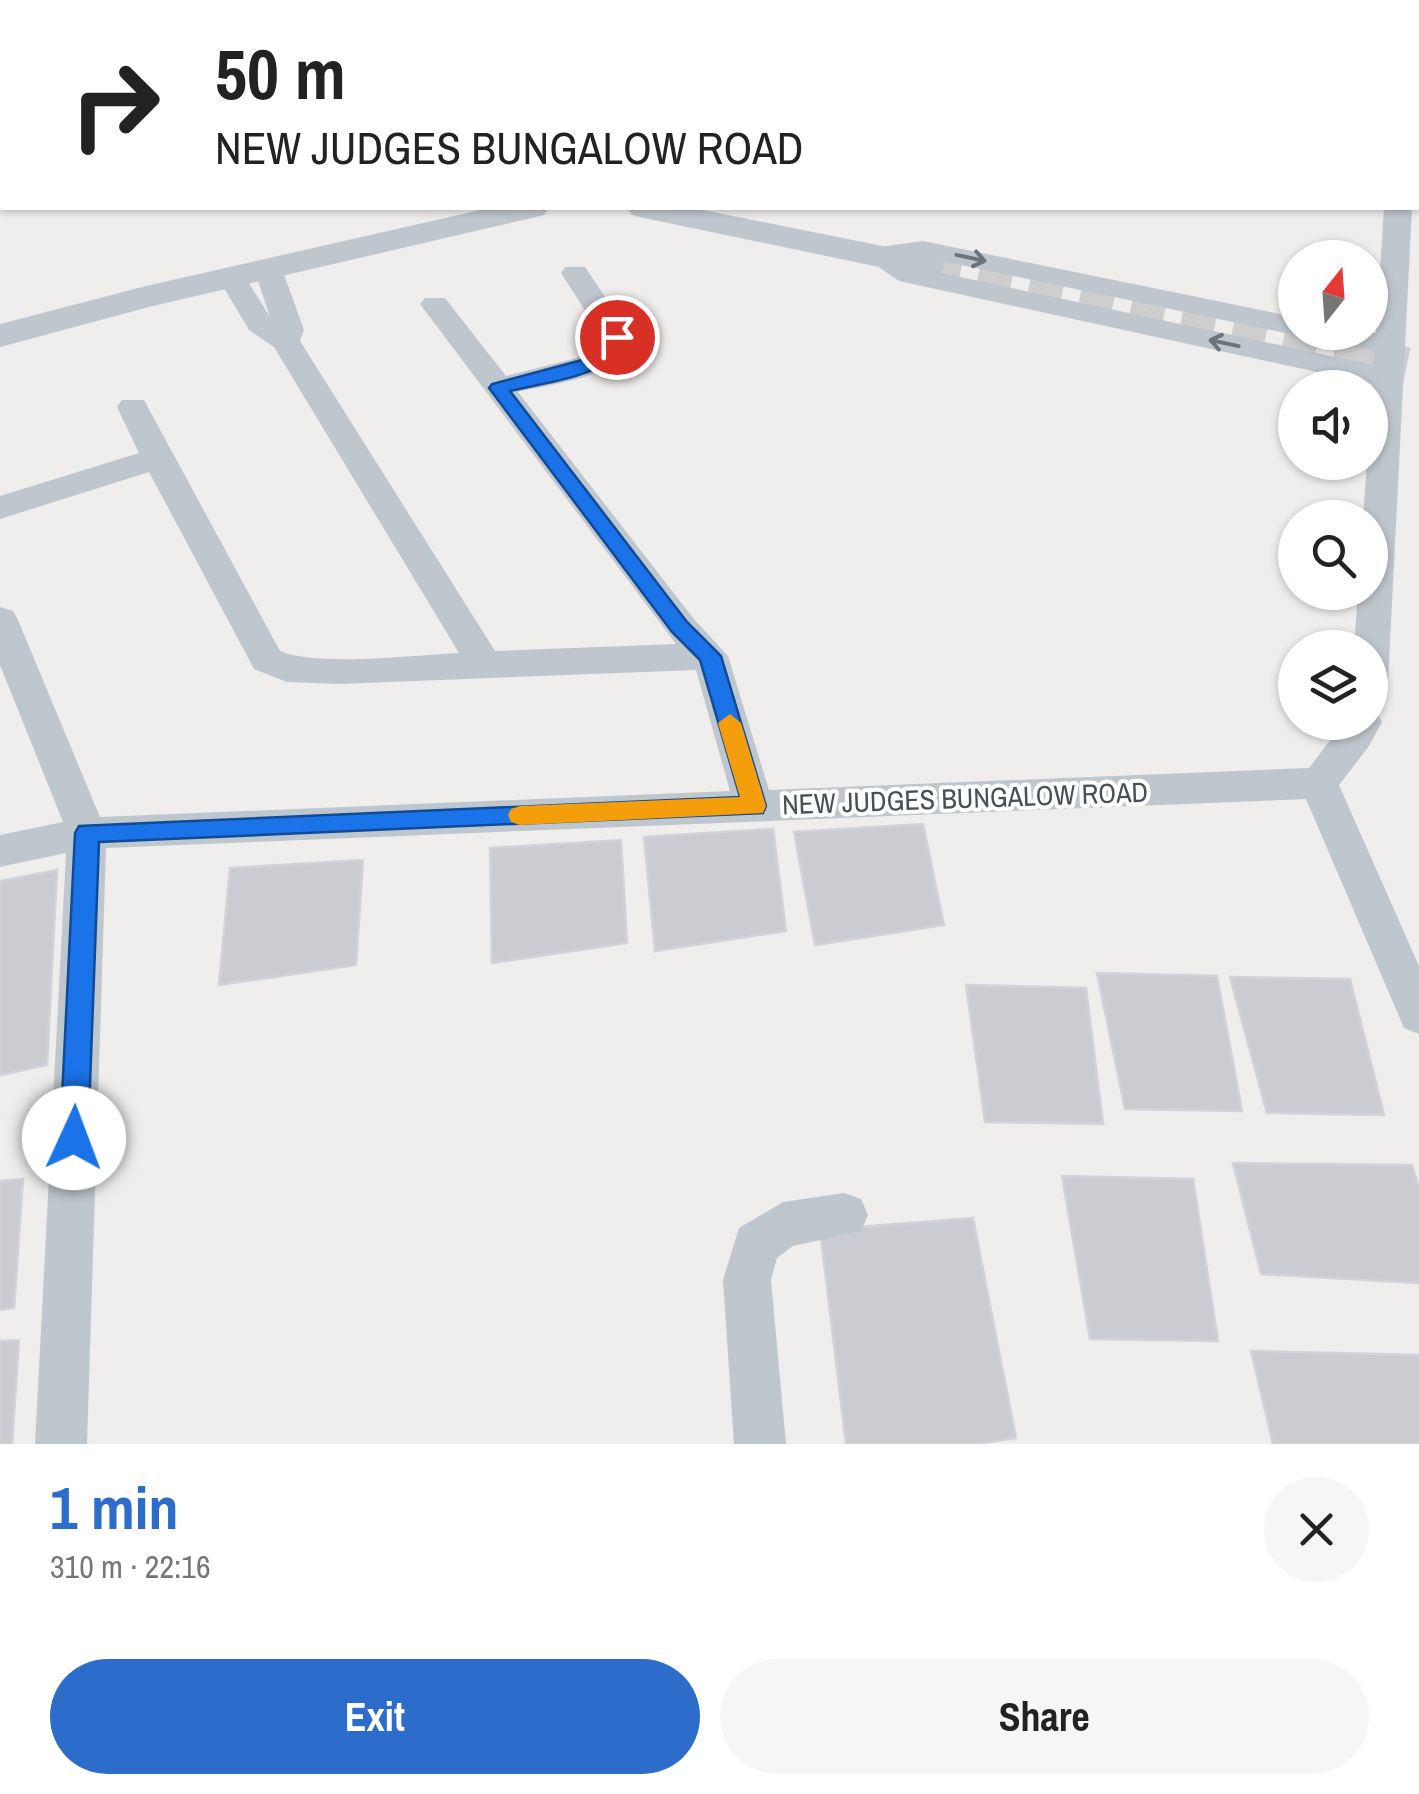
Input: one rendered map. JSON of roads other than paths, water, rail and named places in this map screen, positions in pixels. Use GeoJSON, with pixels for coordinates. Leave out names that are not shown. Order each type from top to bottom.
{"type":"FeatureCollection","features":[{"type":"Feature","properties":{"kind":"street"},"geometry":{"type":"LineString","coordinates":[[0,336],[523,210]]}},
{"type":"Feature","properties":{"kind":"street"},"geometry":{"type":"LineString","coordinates":[[654,210],[927,266]]}},
{"type":"Feature","properties":{"kind":"street"},"geometry":{"type":"LineString","coordinates":[[1375,630],[1398,388],[1390,345],[1398,210]]}},
{"type":"Feature","properties":{"kind":"street"},"geometry":{"type":"LineString","coordinates":[[875,255],[923,248],[1278,322]]}},
{"type":"Feature","properties":{"kind":"street"},"geometry":{"type":"LineString","coordinates":[[875,255],[909,275],[1398,388]]}},
{"type":"Feature","properties":{"kind":"street"},"geometry":{"type":"LineString","coordinates":[[268,270],[289,330],[285,341]]}},
{"type":"Feature","properties":{"kind":"street"},"geometry":{"type":"LineString","coordinates":[[498,388],[599,362],[612,350],[617,337],[575,274]]}},
{"type":"Feature","properties":{"kind":"street"},"geometry":{"type":"LineString","coordinates":[[232,278],[253,317],[270,336],[285,341],[484,664]]}},
{"type":"Feature","properties":{"kind":"street"},"geometry":{"type":"LineString","coordinates":[[435,304],[680,627],[710,656],[754,806]]}},
{"type":"Feature","properties":{"kind":"street"},"geometry":{"type":"LineString","coordinates":[[133,407],[268,660],[287,669],[339,671],[710,656]]}},
{"type":"Feature","properties":{"kind":"street"},"geometry":{"type":"LineString","coordinates":[[0,508],[158,458]]}},
{"type":"Feature","properties":{"kind":"street"},"geometry":{"type":"LineString","coordinates":[[0,620],[87,833],[61,1444]]}},
{"type":"Feature","properties":{"kind":"street"},"geometry":{"type":"LineString","coordinates":[[1353,740],[1320,784],[1419,1015]]}},
{"type":"Feature","properties":{"kind":"street","name":"NEW JUDGES BUNGALOW ROAD"},"geometry":{"type":"LineString","coordinates":[[0,852],[87,833],[1320,784]]}},
{"type":"Feature","properties":{"kind":"street"},"geometry":{"type":"LineString","coordinates":[[760,1444],[747,1280],[756,1244],[784,1225],[844,1215]]}},
{"type":"Feature","properties":{"kind":"tunnel"},"geometry":{"type":"LineString","coordinates":[[927,266],[1374,362]]}},
{"type":"Feature","properties":{"kind":"tunnel"},"geometry":{"type":"LineString","coordinates":[[1363,360],[1419,372]]}}]}
